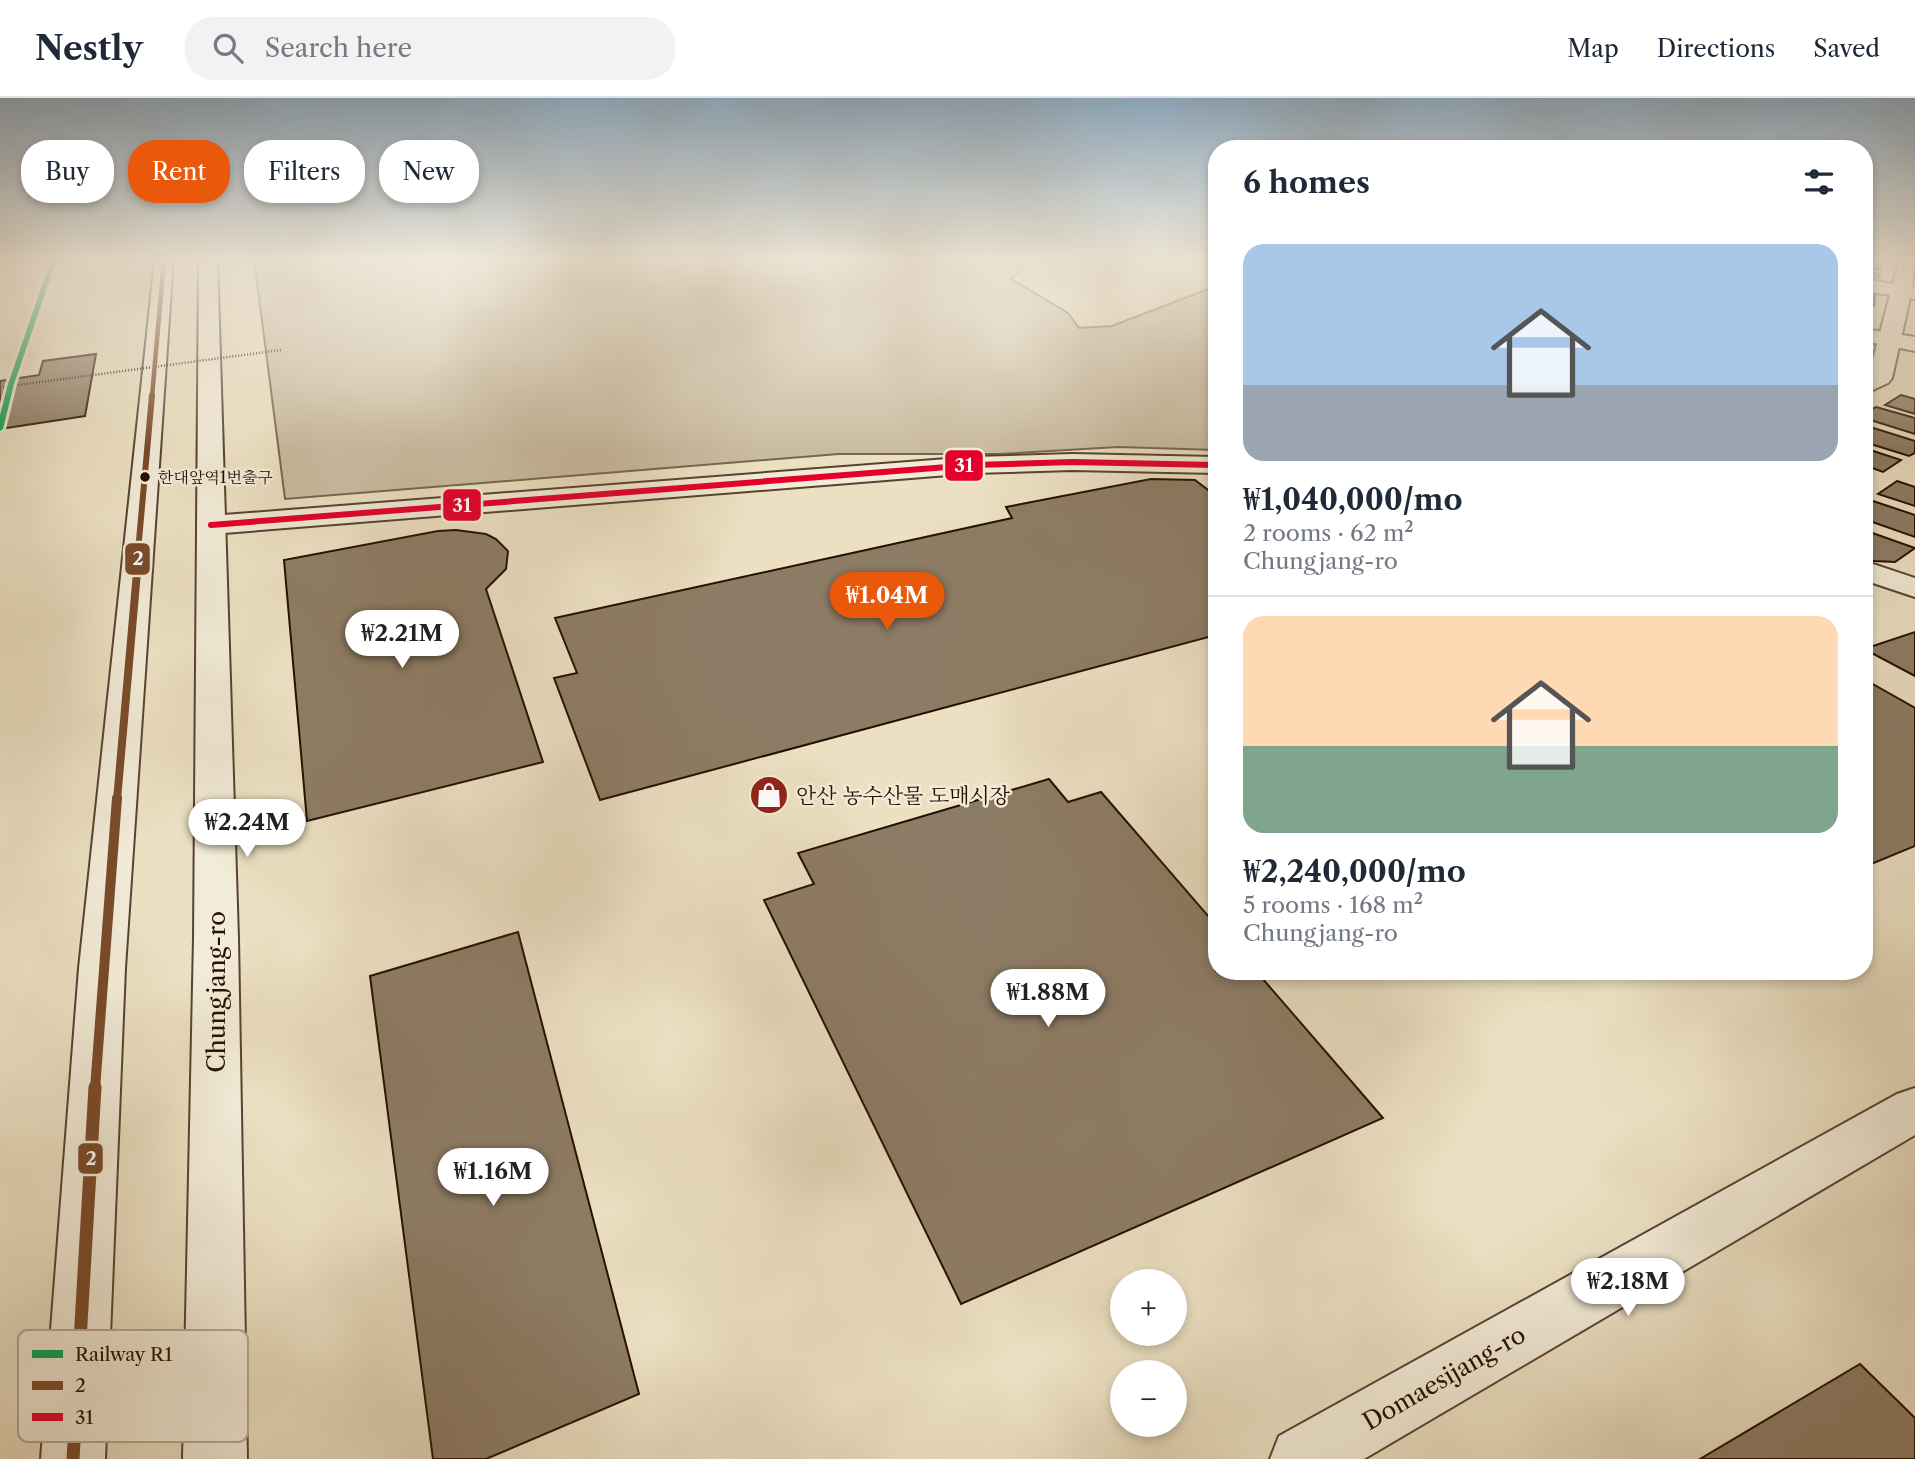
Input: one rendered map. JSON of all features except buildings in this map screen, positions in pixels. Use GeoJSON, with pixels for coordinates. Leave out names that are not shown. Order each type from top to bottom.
{"type":"FeatureCollection","features":[{"type":"Feature","properties":{"kind":"street"},"geometry":{"type":"LineString","coordinates":[[81,1330],[102,968],[158,323]]}},
{"type":"Feature","properties":{"kind":"street","name":"Chungjang-ro"},"geometry":{"type":"LineString","coordinates":[[209,323],[216,938],[215,1330]]}},
{"type":"Feature","properties":{"kind":"street"},"geometry":{"type":"LineString","coordinates":[[1873,381],[1880,377],[1896,323]]}},
{"type":"Feature","properties":{"kind":"street"},"geometry":{"type":"LineString","coordinates":[[1873,336],[1915,344]]}},
{"type":"Feature","properties":{"kind":"street"},"geometry":{"type":"LineString","coordinates":[[211,525],[973,465],[1072,462],[1208,465]]}},
{"type":"Feature","properties":{"kind":"street"},"geometry":{"type":"LineString","coordinates":[[1873,573],[1913,586]]}},
{"type":"Feature","properties":{"kind":"street","name":"Domaesijang-ro"},"geometry":{"type":"LineString","coordinates":[[1302,1459],[1915,1109]]}},
{"type":"Feature","properties":{"kind":"path"},"geometry":{"type":"LineString","coordinates":[[0,387],[281,350]]}},
{"type":"Feature","properties":{"kind":"shaded area"},"geometry":{"type":"Polygon","coordinates":[[[262,323],[1075,323],[1079,328],[1112,326],[1121,323],[1208,323],[1208,450],[1118,447],[999,454],[839,454],[285,499],[262,323]]]}},
{"type":"Feature","properties":{"kind":"rail line","name":"R1"},"geometry":{"type":"LineString","coordinates":[[0,429],[11,384],[32,323]]}},
{"type":"Feature","properties":{"kind":"transit line","name":"2"},"geometry":{"type":"LineString","coordinates":[[81,1330],[102,968],[158,323]]}},
{"type":"Feature","properties":{"kind":"transit line","name":"31"},"geometry":{"type":"LineString","coordinates":[[211,525],[973,465],[1072,462],[1208,465]]}},
{"type":"Feature","properties":{"kind":"transit line","name":"2"},"geometry":{"type":"LineString","coordinates":[[73,1459],[74,1442]]}},
{"type":"Feature","properties":{"kind":"place","name":"한대앞역1번출구"},"geometry":{"type":"Point","coordinates":[145,477]}},
{"type":"Feature","properties":{"kind":"place","name":"안산 농수산물 도매시장"},"geometry":{"type":"Point","coordinates":[769,795]}}]}
